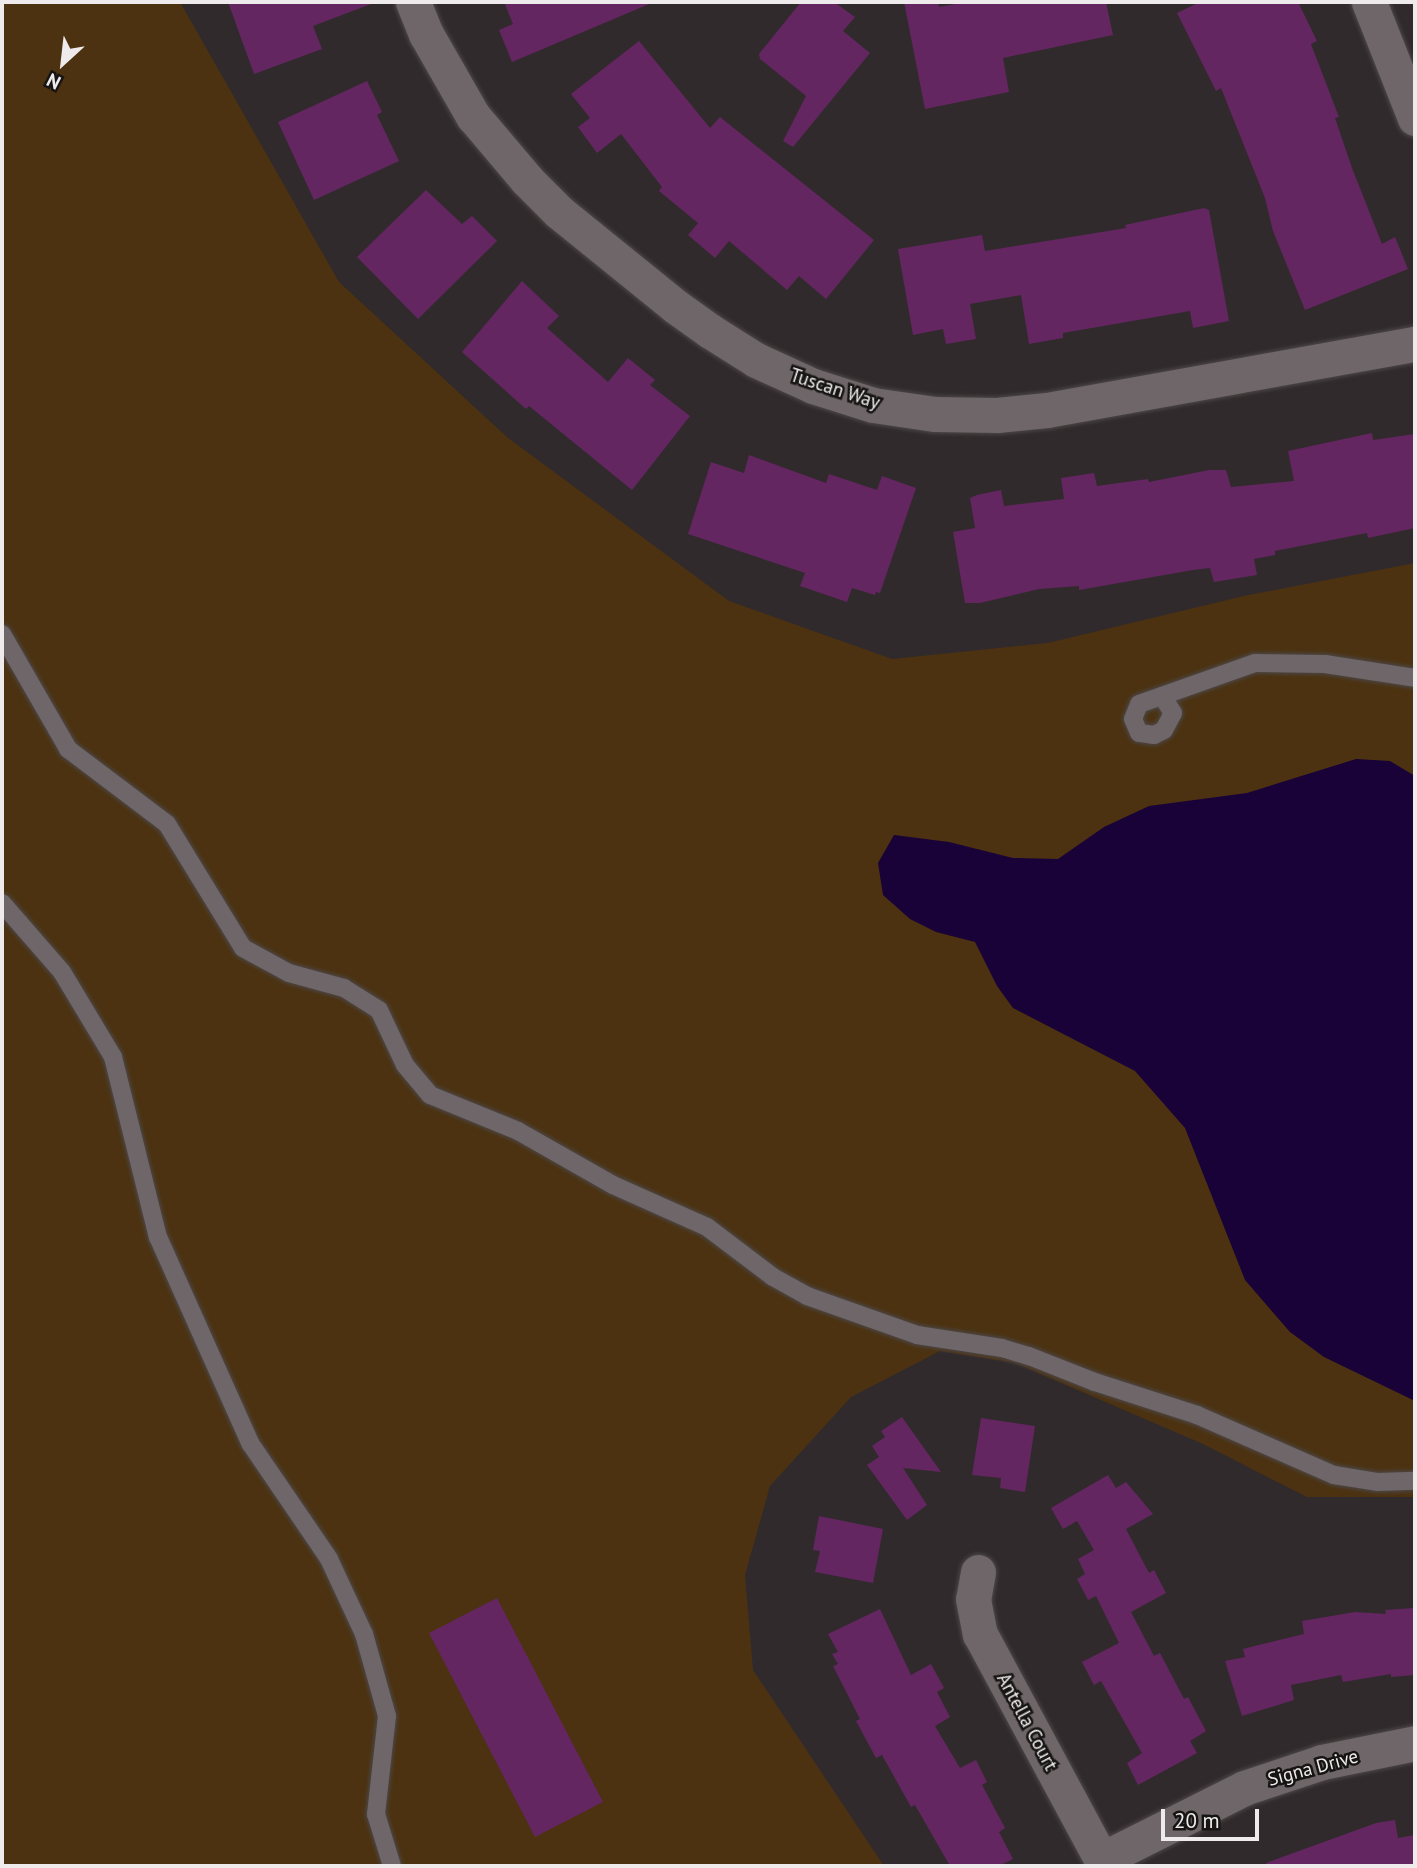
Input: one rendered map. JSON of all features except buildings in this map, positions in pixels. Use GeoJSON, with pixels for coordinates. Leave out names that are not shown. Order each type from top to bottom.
{"type":"FeatureCollection","features":[{"type":"Feature","properties":{"kind":"street","name":"Tuscan Way"},"geometry":{"type":"LineString","coordinates":[[414,2],[426,34],[473,116],[527,180],[559,212],[710,331],[756,360],[813,386],[873,405],[935,414],[997,415],[1061,407],[1415,344]]}},
{"type":"Feature","properties":{"kind":"street"},"geometry":{"type":"LineString","coordinates":[[1369,2],[1415,118]]}},
{"type":"Feature","properties":{"kind":"street","name":"Antella Court"},"geometry":{"type":"LineString","coordinates":[[978,1572],[974,1599],[980,1634],[1103,1863]]}},
{"type":"Feature","properties":{"kind":"street","name":"Signa Drive"},"geometry":{"type":"LineString","coordinates":[[1103,1863],[1177,1819],[1255,1784],[1322,1762],[1415,1744]]}},
{"type":"Feature","properties":{"kind":"lane"},"geometry":{"type":"LineString","coordinates":[[2,634],[68,749],[167,824],[243,948],[289,973],[344,988],[379,1010],[405,1065],[430,1095],[518,1131],[613,1185],[707,1227],[773,1277],[807,1296],[917,1335],[1002,1348],[1029,1356],[1095,1382],[1197,1415],[1334,1475],[1378,1482],[1415,1481]]}},
{"type":"Feature","properties":{"kind":"lane"},"geometry":{"type":"LineString","coordinates":[[1162,696],[1255,663],[1325,664],[1415,678]]}},
{"type":"Feature","properties":{"kind":"lane"},"geometry":{"type":"LineString","coordinates":[[2,903],[62,972],[113,1057],[164,1249],[250,1443],[329,1559],[364,1634],[387,1716],[376,1814],[392,1866]]}},
{"type":"Feature","properties":{"kind":"shaded area"},"geometry":{"type":"Polygon","coordinates":[[[2,2],[180,2],[339,282],[508,438],[729,601],[892,659],[1048,643],[1244,596],[1415,563],[1415,1497],[1307,1497],[1203,1444],[1015,1363],[940,1351],[851,1397],[770,1486],[745,1575],[753,1670],[884,1866],[2,1866],[2,2]]]}},
{"type":"Feature","properties":{"kind":"shaded area"},"geometry":{"type":"Polygon","coordinates":[[[1356,759],[1390,761],[1415,776],[1415,1401],[1324,1357],[1290,1332],[1245,1280],[1185,1128],[1135,1071],[1013,1008],[997,986],[975,942],[936,932],[910,919],[883,895],[878,863],[894,835],[949,842],[1013,858],[1058,859],[1104,827],[1149,806],[1247,793],[1356,759]]]}}]}
